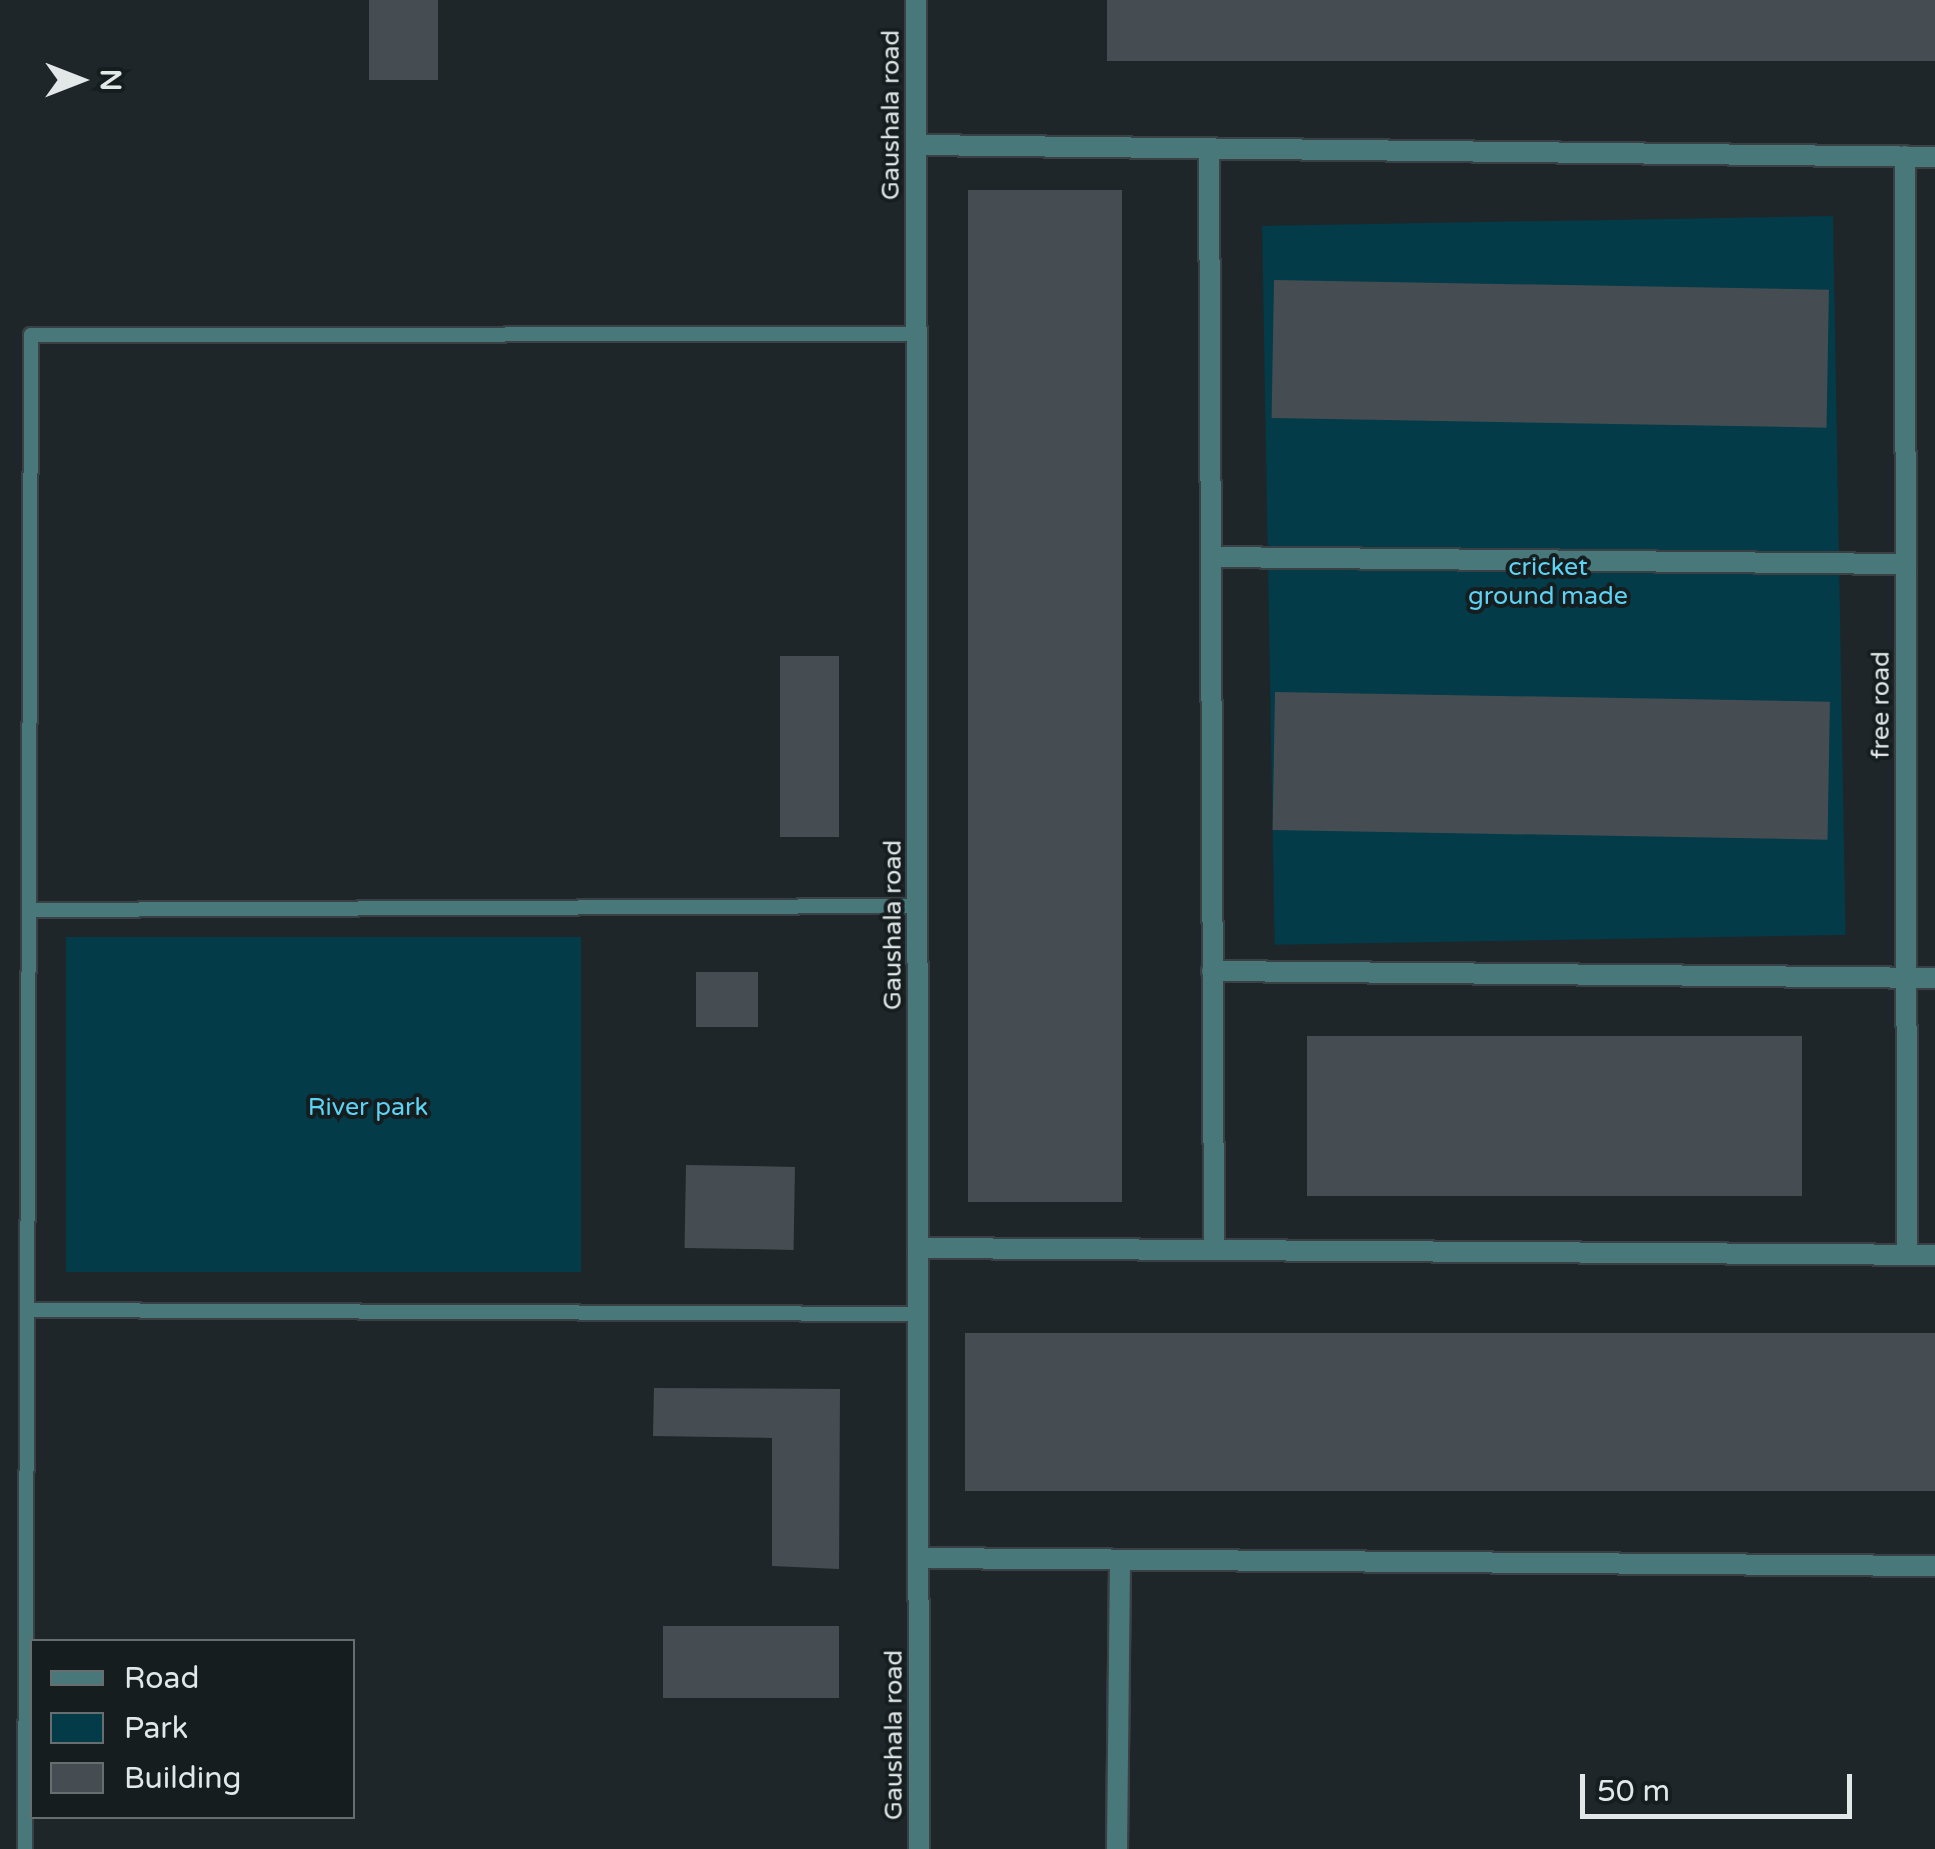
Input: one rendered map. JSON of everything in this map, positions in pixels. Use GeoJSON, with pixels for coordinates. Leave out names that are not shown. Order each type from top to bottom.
{"type":"FeatureCollection","features":[{"type":"Feature","properties":{"kind":"street","name":"Gaushala road"},"geometry":{"type":"LineString","coordinates":[[916,0],[919,1849]]}},
{"type":"Feature","properties":{"kind":"street"},"geometry":{"type":"LineString","coordinates":[[916,145],[1935,157]]}},
{"type":"Feature","properties":{"kind":"street"},"geometry":{"type":"LineString","coordinates":[[1210,148],[1214,1250]]}},
{"type":"Feature","properties":{"kind":"street","name":"free road"},"geometry":{"type":"LineString","coordinates":[[1905,156],[1908,1254]]}},
{"type":"Feature","properties":{"kind":"street"},"geometry":{"type":"LineString","coordinates":[[1211,557],[1906,564]]}},
{"type":"Feature","properties":{"kind":"street"},"geometry":{"type":"LineString","coordinates":[[1212,970],[1935,978]]}},
{"type":"Feature","properties":{"kind":"street"},"geometry":{"type":"LineString","coordinates":[[918,1248],[1935,1255]]}},
{"type":"Feature","properties":{"kind":"street"},"geometry":{"type":"LineString","coordinates":[[918,1558],[1935,1566]]}},
{"type":"Feature","properties":{"kind":"street"},"geometry":{"type":"LineString","coordinates":[[1117,1849],[1120,1560]]}},
{"type":"Feature","properties":{"kind":"lane"},"geometry":{"type":"LineString","coordinates":[[25,1849],[30,335],[917,334]]}},
{"type":"Feature","properties":{"kind":"lane"},"geometry":{"type":"LineString","coordinates":[[29,910],[918,906]]}},
{"type":"Feature","properties":{"kind":"lane"},"geometry":{"type":"LineString","coordinates":[[27,1310],[918,1314]]}},
{"type":"Feature","properties":{"kind":"green space","name":"cricket ground made"},"geometry":{"type":"Polygon","coordinates":[[[1833,216],[1846,935],[1275,945],[1262,226],[1833,216]]]}},
{"type":"Feature","properties":{"kind":"green space","name":"River park"},"geometry":{"type":"Polygon","coordinates":[[[66,937],[581,937],[581,1272],[66,1272],[66,937]]]}},
{"type":"Feature","properties":{"kind":"building"},"geometry":{"type":"Polygon","coordinates":[[[369,0],[438,0],[438,80],[369,80],[369,0]]]}},
{"type":"Feature","properties":{"kind":"building"},"geometry":{"type":"Polygon","coordinates":[[[1107,0],[1935,0],[1935,61],[1107,61],[1107,0]]]}},
{"type":"Feature","properties":{"kind":"building"},"geometry":{"type":"Polygon","coordinates":[[[968,190],[1122,190],[1122,1202],[968,1202],[968,190]]]}},
{"type":"Feature","properties":{"kind":"building"},"geometry":{"type":"Polygon","coordinates":[[[1274,280],[1829,290],[1827,428],[1272,418],[1274,280]]]}},
{"type":"Feature","properties":{"kind":"building"},"geometry":{"type":"Polygon","coordinates":[[[780,656],[839,656],[839,837],[780,837],[780,656]]]}},
{"type":"Feature","properties":{"kind":"building"},"geometry":{"type":"Polygon","coordinates":[[[1275,692],[1830,702],[1828,840],[1273,830],[1275,692]]]}},
{"type":"Feature","properties":{"kind":"building"},"geometry":{"type":"Polygon","coordinates":[[[696,972],[758,972],[758,1027],[696,1027],[696,972]]]}},
{"type":"Feature","properties":{"kind":"building"},"geometry":{"type":"Polygon","coordinates":[[[1307,1036],[1802,1036],[1802,1196],[1307,1196],[1307,1036]]]}},
{"type":"Feature","properties":{"kind":"building"},"geometry":{"type":"Polygon","coordinates":[[[686,1165],[795,1167],[794,1250],[685,1248],[686,1165]]]}},
{"type":"Feature","properties":{"kind":"building"},"geometry":{"type":"Polygon","coordinates":[[[965,1333],[1935,1333],[1935,1491],[965,1491],[965,1333]]]}},
{"type":"Feature","properties":{"kind":"building"},"geometry":{"type":"Polygon","coordinates":[[[654,1388],[840,1389],[839,1569],[772,1566],[772,1438],[653,1436],[654,1388]]]}},
{"type":"Feature","properties":{"kind":"building"},"geometry":{"type":"Polygon","coordinates":[[[663,1626],[839,1626],[839,1698],[663,1698],[663,1626]]]}}]}
